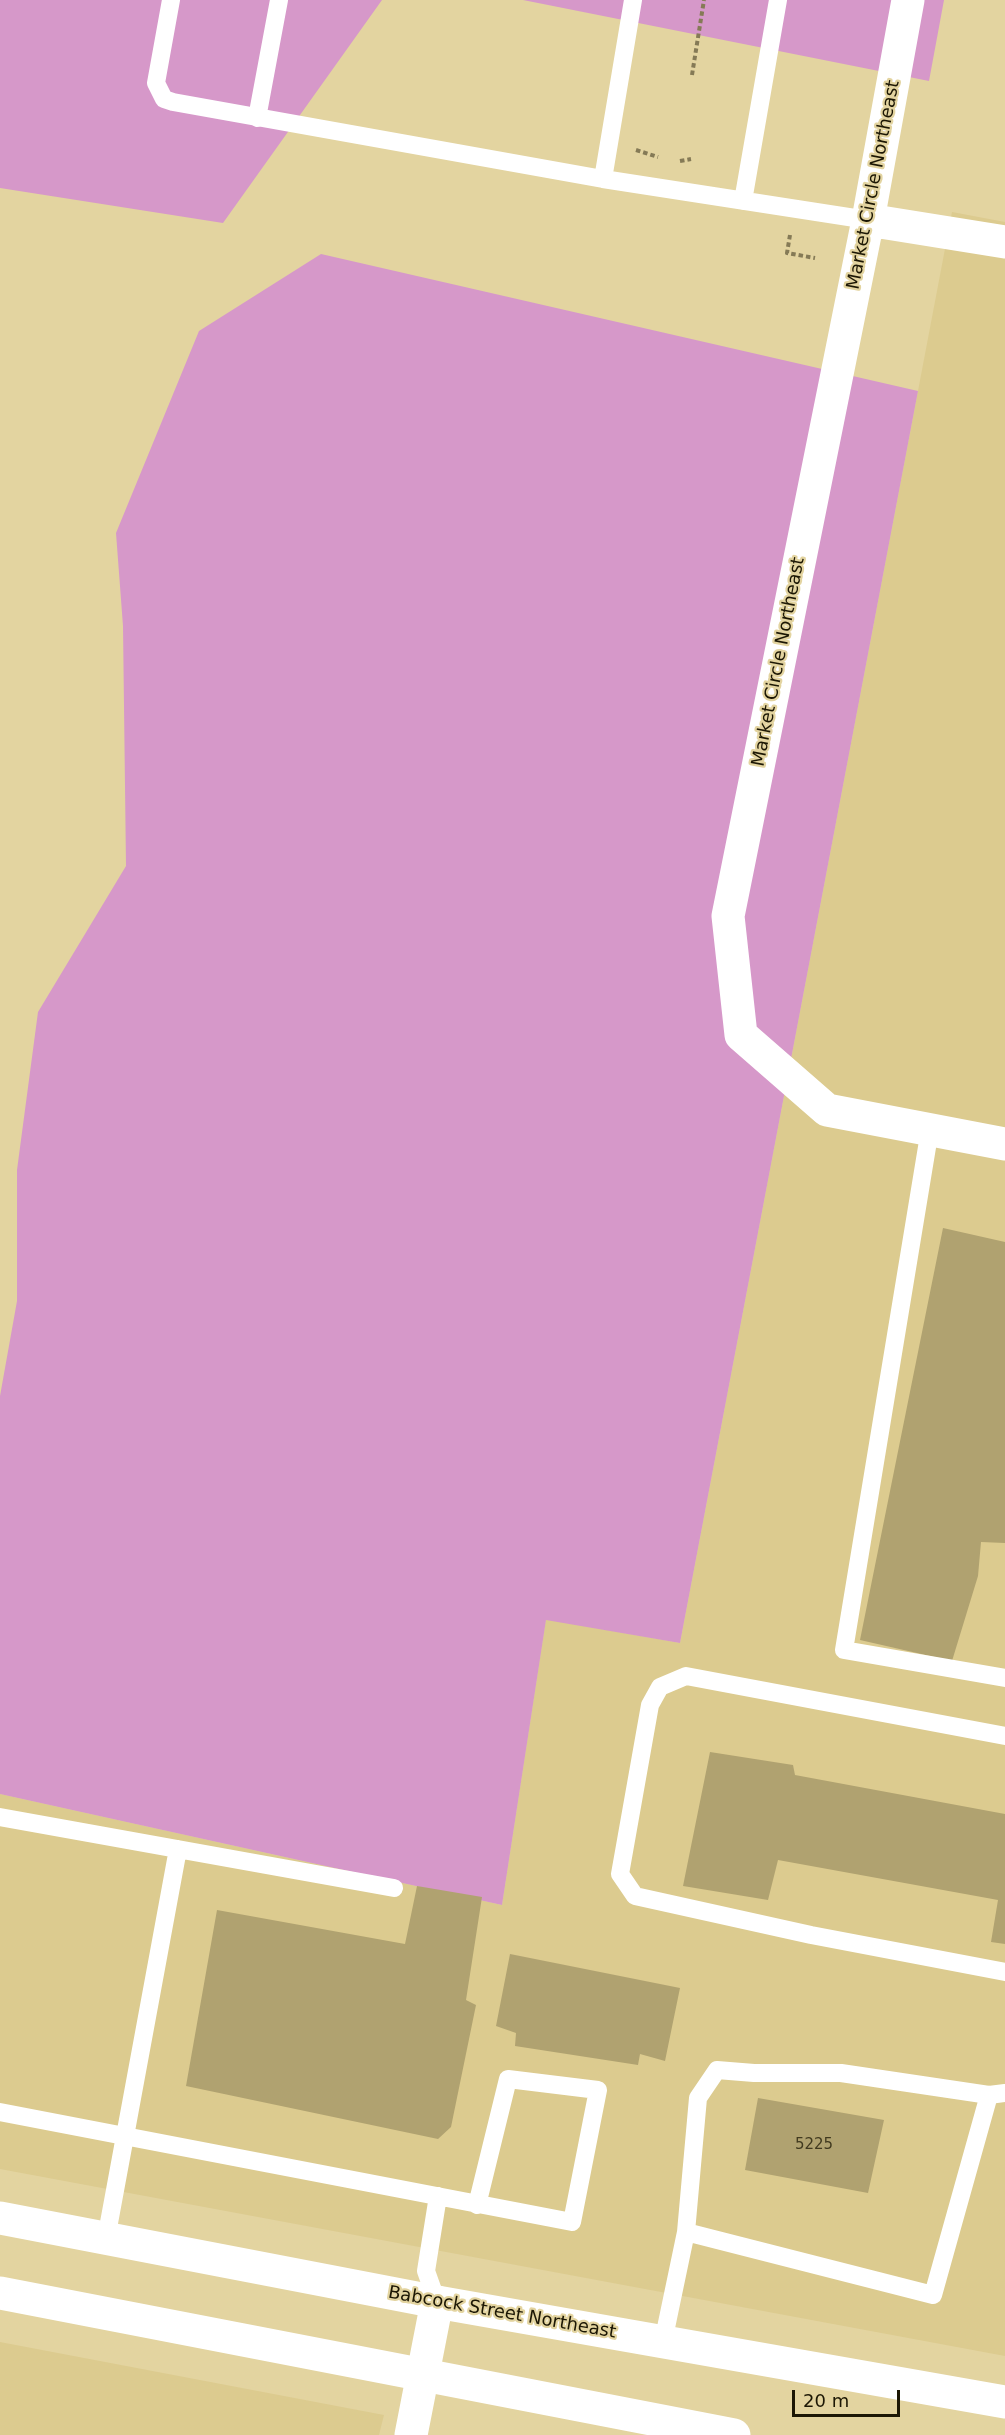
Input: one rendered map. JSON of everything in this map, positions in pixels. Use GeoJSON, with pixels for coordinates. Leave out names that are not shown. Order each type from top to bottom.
{"type":"FeatureCollection","features":[{"type":"Feature","properties":{"kind":"main road","name":"Market Circle Northeast"},"geometry":{"type":"LineString","coordinates":[[908,0],[868,220],[728,916],[741,1035],[827,1110],[1005,1143]]}},
{"type":"Feature","properties":{"kind":"main road"},"geometry":{"type":"LineString","coordinates":[[868,220],[1005,242]]}},
{"type":"Feature","properties":{"kind":"main road","name":"Babcock Street Northeast"},"geometry":{"type":"LineString","coordinates":[[0,2218],[437,2302],[1005,2402]]}},
{"type":"Feature","properties":{"kind":"main road"},"geometry":{"type":"LineString","coordinates":[[0,2293],[734,2435]]}},
{"type":"Feature","properties":{"kind":"main road"},"geometry":{"type":"LineString","coordinates":[[411,2435],[437,2302]]}},
{"type":"Feature","properties":{"kind":"lane"},"geometry":{"type":"LineString","coordinates":[[171,0],[156,83],[164,99],[172,102],[603,179],[868,220]]}},
{"type":"Feature","properties":{"kind":"lane"},"geometry":{"type":"LineString","coordinates":[[257,118],[279,0]]}},
{"type":"Feature","properties":{"kind":"lane"},"geometry":{"type":"LineString","coordinates":[[603,179],[633,0]]}},
{"type":"Feature","properties":{"kind":"lane"},"geometry":{"type":"LineString","coordinates":[[743,201],[778,0]]}},
{"type":"Feature","properties":{"kind":"lane"},"geometry":{"type":"LineString","coordinates":[[930,1129],[844,1650],[1005,1678]]}},
{"type":"Feature","properties":{"kind":"lane"},"geometry":{"type":"LineString","coordinates":[[1005,1736],[686,1676],[660,1687],[650,1705],[620,1874],[635,1896],[811,1935],[1005,1972]]}},
{"type":"Feature","properties":{"kind":"lane"},"geometry":{"type":"LineString","coordinates":[[0,1817],[394,1888]]}},
{"type":"Feature","properties":{"kind":"lane"},"geometry":{"type":"LineString","coordinates":[[106,2239],[178,1849]]}},
{"type":"Feature","properties":{"kind":"lane"},"geometry":{"type":"LineString","coordinates":[[663,2342],[686,2232],[698,2098],[717,2070],[754,2073],[841,2073],[997,2094],[933,2295],[686,2232]]}},
{"type":"Feature","properties":{"kind":"lane"},"geometry":{"type":"LineString","coordinates":[[0,2112],[477,2205],[572,2222],[598,2090],[508,2079],[477,2205]]}},
{"type":"Feature","properties":{"kind":"lane"},"geometry":{"type":"LineString","coordinates":[[437,2302],[426,2271],[438,2196]]}},
{"type":"Feature","properties":{"kind":"path"},"geometry":{"type":"LineString","coordinates":[[692,75],[704,0]]}},
{"type":"Feature","properties":{"kind":"shaded area"},"geometry":{"type":"Polygon","coordinates":[[[0,0],[382,0],[223,223],[0,188],[0,0]]]}},
{"type":"Feature","properties":{"kind":"shaded area"},"geometry":{"type":"Polygon","coordinates":[[[523,0],[944,0],[929,81],[523,0]]]}},
{"type":"Feature","properties":{"kind":"shaded area"},"geometry":{"type":"Polygon","coordinates":[[[952,212],[1005,222],[1005,2356],[0,2169],[0,1794],[502,1905],[546,1619],[680,1643],[952,212]]]}},
{"type":"Feature","properties":{"kind":"shaded area"},"geometry":{"type":"Polygon","coordinates":[[[321,254],[918,391],[680,1643],[546,1620],[502,1905],[0,1794],[0,1396],[17,1301],[17,1170],[38,1012],[126,866],[123,626],[116,533],[199,331],[321,254]]]}},
{"type":"Feature","properties":{"kind":"shaded area"},"geometry":{"type":"Polygon","coordinates":[[[0,2342],[384,2415],[379,2435],[0,2435],[0,2342]]]}},
{"type":"Feature","properties":{"kind":"building"},"geometry":{"type":"Polygon","coordinates":[[[943,1228],[1005,1242],[1005,1543],[981,1542],[978,1576],[952,1661],[860,1640],[943,1228]]]}},
{"type":"Feature","properties":{"kind":"building"},"geometry":{"type":"Polygon","coordinates":[[[710,1752],[793,1765],[795,1775],[1005,1814],[1005,1944],[991,1942],[998,1900],[778,1860],[768,1900],[683,1886],[710,1752]]]}},
{"type":"Feature","properties":{"kind":"building"},"geometry":{"type":"Polygon","coordinates":[[[417,1886],[482,1897],[466,2000],[476,2005],[451,2127],[438,2139],[186,2086],[217,1910],[405,1944],[417,1886]]]}},
{"type":"Feature","properties":{"kind":"building"},"geometry":{"type":"Polygon","coordinates":[[[510,1954],[680,1988],[665,2061],[640,2054],[638,2065],[515,2046],[516,2033],[496,2026],[510,1954]]]}},
{"type":"Feature","properties":{"kind":"building"},"geometry":{"type":"Polygon","coordinates":[[[758,2098],[884,2120],[868,2193],[745,2170],[758,2098]]]}}]}
